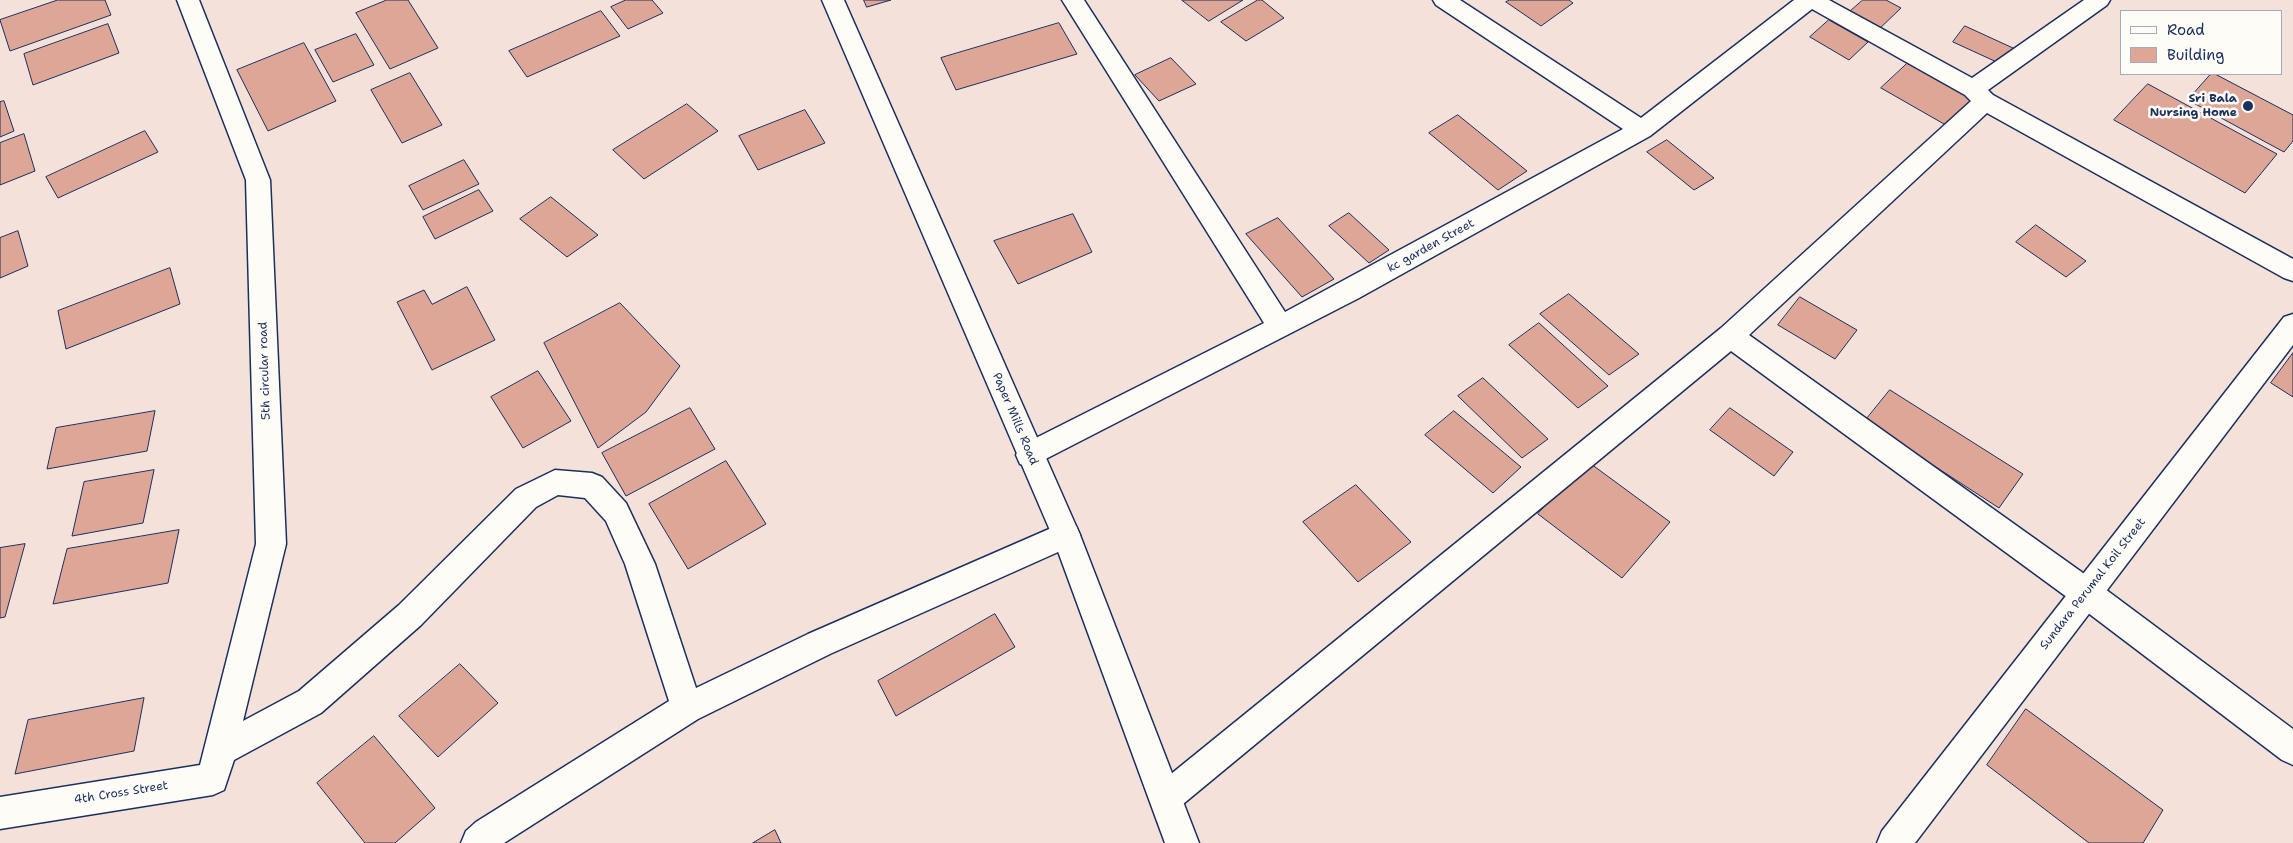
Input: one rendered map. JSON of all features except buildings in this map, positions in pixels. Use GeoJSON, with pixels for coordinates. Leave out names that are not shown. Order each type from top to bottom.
{"type":"FeatureCollection","features":[{"type":"Feature","properties":{"kind":"street","name":"5th circular road"},"geometry":{"type":"LineString","coordinates":[[188,0],[258,180],[271,544],[220,750]]}},
{"type":"Feature","properties":{"kind":"street","name":"Paper Mills Road"},"geometry":{"type":"LineString","coordinates":[[834,0],[1066,535],[1182,843]]}},
{"type":"Feature","properties":{"kind":"street"},"geometry":{"type":"LineString","coordinates":[[1073,0],[1280,326]]}},
{"type":"Feature","properties":{"kind":"street"},"geometry":{"type":"LineString","coordinates":[[1444,0],[1642,130]]}},
{"type":"Feature","properties":{"kind":"street"},"geometry":{"type":"LineString","coordinates":[[1811,0],[2293,271]]}},
{"type":"Feature","properties":{"kind":"street","name":"kc garden Street"},"geometry":{"type":"LineString","coordinates":[[1030,455],[1350,291],[1642,130],[1811,0]]}},
{"type":"Feature","properties":{"kind":"street"},"geometry":{"type":"LineString","coordinates":[[1166,798],[1730,336],[1979,95],[2099,0]]}},
{"type":"Feature","properties":{"kind":"street","name":"Sundara Perumal Koil Street"},"geometry":{"type":"LineString","coordinates":[[1894,843],[2293,325]]}},
{"type":"Feature","properties":{"kind":"street"},"geometry":{"type":"LineString","coordinates":[[1730,336],[2086,593],[2289,736]]}},
{"type":"Feature","properties":{"kind":"street"},"geometry":{"type":"LineString","coordinates":[[220,750],[310,702],[410,615],[526,498],[556,482],[592,486],[616,512],[640,564],[687,708]]}},
{"type":"Feature","properties":{"kind":"street"},"geometry":{"type":"LineString","coordinates":[[478,843],[488,834],[687,708],[819,644],[1066,535]]}},
{"type":"Feature","properties":{"kind":"street","name":"4th Cross Street"},"geometry":{"type":"LineString","coordinates":[[0,813],[213,779],[220,750]]}},
{"type":"Feature","properties":{"kind":"place","name":"Sri Bala Nursing Home"},"geometry":{"type":"Point","coordinates":[2248,106]}}]}
